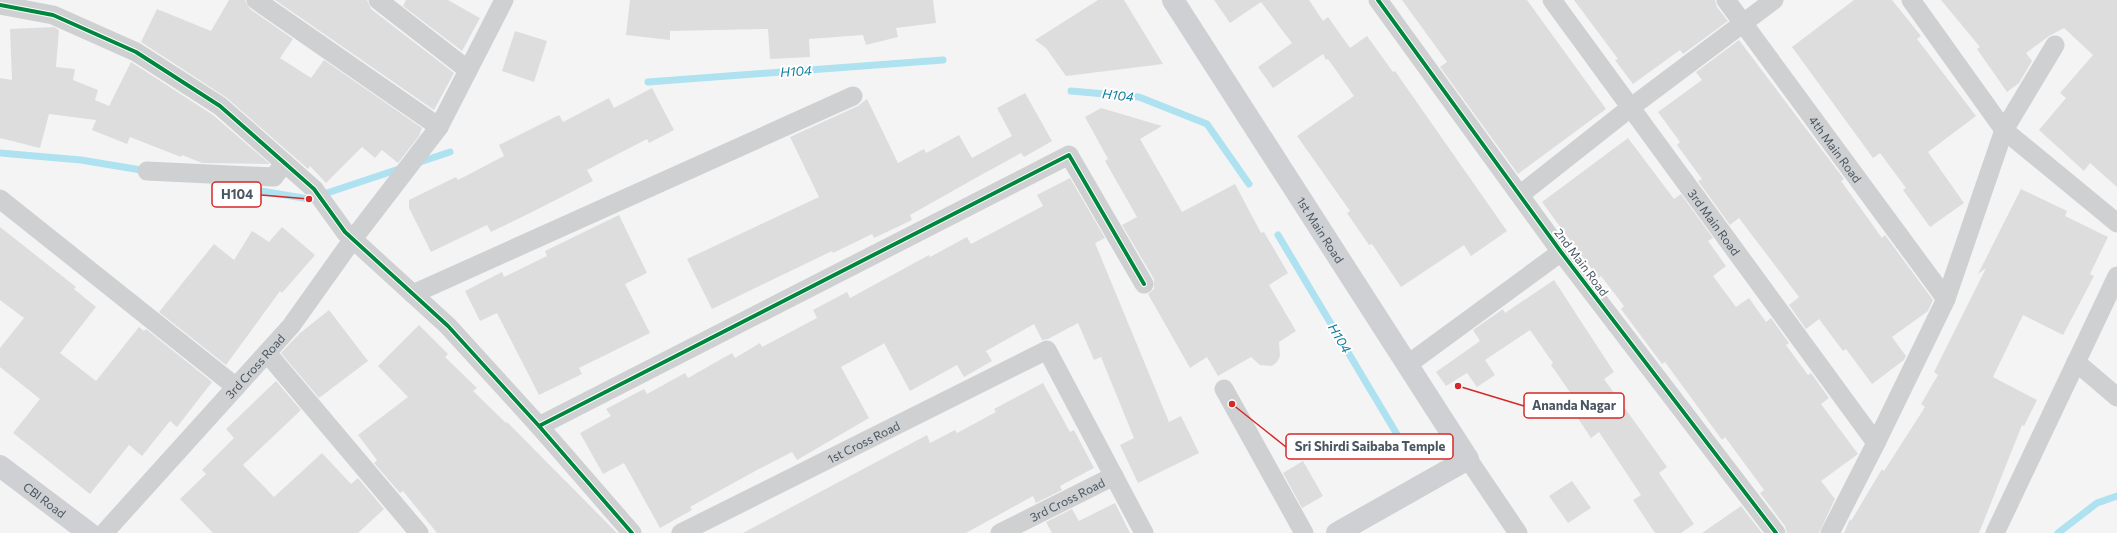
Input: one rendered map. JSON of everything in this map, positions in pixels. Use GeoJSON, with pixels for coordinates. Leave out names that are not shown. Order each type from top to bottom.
{"type":"FeatureCollection","features":[{"type":"Feature","properties":{"kind":"street"},"geometry":{"type":"LineString","coordinates":[[256,0],[439,127]]}},
{"type":"Feature","properties":{"kind":"street"},"geometry":{"type":"LineString","coordinates":[[378,0],[468,70]]}},
{"type":"Feature","properties":{"kind":"street","name":"3rd Cross Road"},"geometry":{"type":"LineString","coordinates":[[104,533],[291,326],[349,235],[392,188],[439,127],[504,0]]}},
{"type":"Feature","properties":{"kind":"street","name":"1st Main Road"},"geometry":{"type":"LineString","coordinates":[[1173,0],[1468,459]]}},
{"type":"Feature","properties":{"kind":"street","name":"2nd Main Road"},"geometry":{"type":"LineString","coordinates":[[1378,0],[1561,252],[1776,533]]}},
{"type":"Feature","properties":{"kind":"street","name":"3rd Main Road"},"geometry":{"type":"LineString","coordinates":[[1552,0],[1876,443]]}},
{"type":"Feature","properties":{"kind":"street","name":"4th Main Road"},"geometry":{"type":"LineString","coordinates":[[1726,0],[1946,299]]}},
{"type":"Feature","properties":{"kind":"street"},"geometry":{"type":"LineString","coordinates":[[1520,194],[1630,108],[1774,0]]}},
{"type":"Feature","properties":{"kind":"street"},"geometry":{"type":"LineString","coordinates":[[1911,0],[2004,130],[2117,223]]}},
{"type":"Feature","properties":{"kind":"street"},"geometry":{"type":"LineString","coordinates":[[0,5],[53,15],[136,52],[220,106],[314,189],[349,235],[448,326],[539,426],[632,533]]}},
{"type":"Feature","properties":{"kind":"street"},"geometry":{"type":"LineString","coordinates":[[1830,533],[1876,443],[1946,299],[2004,130],[2055,45]]}},
{"type":"Feature","properties":{"kind":"street"},"geometry":{"type":"LineString","coordinates":[[413,294],[853,96]]}},
{"type":"Feature","properties":{"kind":"street"},"geometry":{"type":"LineString","coordinates":[[539,426],[1069,156],[1144,284]]}},
{"type":"Feature","properties":{"kind":"street"},"geometry":{"type":"LineString","coordinates":[[146,171],[274,177],[288,165]]}},
{"type":"Feature","properties":{"kind":"street"},"geometry":{"type":"LineString","coordinates":[[0,199],[236,387]]}},
{"type":"Feature","properties":{"kind":"street"},"geometry":{"type":"LineString","coordinates":[[1407,365],[1561,252]]}},
{"type":"Feature","properties":{"kind":"street"},"geometry":{"type":"LineString","coordinates":[[1995,533],[2117,276]]}},
{"type":"Feature","properties":{"kind":"street","name":"1st Cross Road"},"geometry":{"type":"LineString","coordinates":[[681,533],[1047,350],[1114,476]]}},
{"type":"Feature","properties":{"kind":"street"},"geometry":{"type":"LineString","coordinates":[[267,353],[419,533]]}},
{"type":"Feature","properties":{"kind":"street"},"geometry":{"type":"LineString","coordinates":[[2076,362],[2117,397]]}},
{"type":"Feature","properties":{"kind":"street"},"geometry":{"type":"LineString","coordinates":[[1224,388],[1304,533]]}},
{"type":"Feature","properties":{"kind":"street"},"geometry":{"type":"LineString","coordinates":[[1337,533],[1468,459],[1518,533]]}},
{"type":"Feature","properties":{"kind":"street","name":"CBI Road"},"geometry":{"type":"LineString","coordinates":[[0,466],[89,533]]}},
{"type":"Feature","properties":{"kind":"street"},"geometry":{"type":"LineString","coordinates":[[1114,476],[1144,533]]}},
{"type":"Feature","properties":{"kind":"street","name":"3rd Cross Road"},"geometry":{"type":"LineString","coordinates":[[1000,533],[1114,476]]}},
{"type":"Feature","properties":{"kind":"building"},"geometry":{"type":"Polygon","coordinates":[[[229,0],[245,0],[250,9],[293,39],[280,58],[311,78],[324,60],[422,128],[419,136],[398,163],[382,150],[375,158],[362,147],[326,183],[310,166],[308,169],[227,98],[141,42],[157,9],[211,31],[229,0]]]}},
{"type":"Feature","properties":{"kind":"building"},"geometry":{"type":"Polygon","coordinates":[[[275,0],[367,0],[371,9],[454,73],[434,110],[275,0]]]}},
{"type":"Feature","properties":{"kind":"building"},"geometry":{"type":"Polygon","coordinates":[[[406,0],[448,0],[480,18],[462,51],[403,6],[406,0]]]}},
{"type":"Feature","properties":{"kind":"building"},"geometry":{"type":"Polygon","coordinates":[[[630,0],[933,0],[936,23],[896,28],[898,37],[866,45],[863,35],[809,39],[810,57],[770,59],[768,29],[670,31],[670,40],[626,35],[630,0]]]}},
{"type":"Feature","properties":{"kind":"building"},"geometry":{"type":"Polygon","coordinates":[[[1098,0],[1124,0],[1163,64],[1066,76],[1046,48],[1035,40],[1098,0]]]}},
{"type":"Feature","properties":{"kind":"building"},"geometry":{"type":"Polygon","coordinates":[[[1214,0],[1309,0],[1323,21],[1328,17],[1350,48],[1367,36],[1393,72],[1395,71],[1507,231],[1471,256],[1464,245],[1401,287],[1372,244],[1369,245],[1347,213],[1350,211],[1297,136],[1354,96],[1323,54],[1273,88],[1258,67],[1292,43],[1261,2],[1230,23],[1214,0]]]}},
{"type":"Feature","properties":{"kind":"building"},"geometry":{"type":"Polygon","coordinates":[[[1402,0],[1527,0],[1606,109],[1518,174],[1440,67],[1447,62],[1402,0]]]}},
{"type":"Feature","properties":{"kind":"building"},"geometry":{"type":"Polygon","coordinates":[[[1574,0],[1715,0],[1717,7],[1728,21],[1683,54],[1680,50],[1633,84],[1615,60],[1618,59],[1574,0]]]}},
{"type":"Feature","properties":{"kind":"building"},"geometry":{"type":"Polygon","coordinates":[[[1854,0],[1892,0],[1921,36],[1917,39],[1976,116],[1928,152],[1964,203],[1930,227],[1903,190],[1906,188],[1880,153],[1873,158],[1792,47],[1854,0]]]}},
{"type":"Feature","properties":{"kind":"building"},"geometry":{"type":"Polygon","coordinates":[[[1941,0],[2117,0],[2117,187],[2090,163],[2084,171],[2039,130],[2066,98],[2060,93],[2093,55],[2064,28],[2049,36],[2026,53],[2032,61],[2019,83],[2007,92],[1977,49],[1980,47],[1941,0]]]}},
{"type":"Feature","properties":{"kind":"building"},"geometry":{"type":"Polygon","coordinates":[[[54,27],[59,30],[56,67],[75,69],[73,80],[98,90],[95,100],[109,106],[131,62],[213,115],[270,164],[202,163],[182,155],[181,157],[130,137],[127,144],[92,130],[96,120],[49,114],[40,148],[0,138],[0,78],[12,80],[10,29],[54,27]]]}},
{"type":"Feature","properties":{"kind":"building"},"geometry":{"type":"Polygon","coordinates":[[[515,31],[547,41],[534,82],[502,71],[515,31]]]}},
{"type":"Feature","properties":{"kind":"building"},"geometry":{"type":"Polygon","coordinates":[[[1739,40],[1844,179],[1841,181],[1882,238],[1885,235],[1933,300],[1928,311],[1892,337],[1906,356],[1904,360],[1872,384],[1846,349],[1843,351],[1819,319],[1806,329],[1789,305],[1799,297],[1739,218],[1730,225],[1698,181],[1702,179],[1677,145],[1680,142],[1658,112],[1702,80],[1696,72],[1739,40]]]}},
{"type":"Feature","properties":{"kind":"building"},"geometry":{"type":"Polygon","coordinates":[[[652,88],[674,130],[649,143],[647,139],[587,170],[593,181],[532,212],[491,232],[487,225],[431,252],[409,208],[409,200],[456,177],[458,180],[504,156],[499,145],[559,115],[563,122],[609,98],[614,108],[652,88]]]}},
{"type":"Feature","properties":{"kind":"building"},"geometry":{"type":"Polygon","coordinates":[[[1025,93],[1052,141],[1024,157],[1021,153],[910,215],[912,220],[874,238],[872,234],[833,253],[832,251],[712,309],[687,259],[819,197],[790,137],[858,106],[867,99],[898,163],[924,149],[926,153],[959,135],[972,158],[1012,136],[997,108],[1025,93]]]}},
{"type":"Feature","properties":{"kind":"building"},"geometry":{"type":"Polygon","coordinates":[[[1101,108],[1162,126],[1140,139],[1182,212],[1235,184],[1261,233],[1264,232],[1288,273],[1269,285],[1296,331],[1279,342],[1280,356],[1277,362],[1272,366],[1260,365],[1251,357],[1218,376],[1207,357],[1190,368],[1148,294],[1154,289],[1154,279],[1122,225],[1137,217],[1105,161],[1108,159],[1085,117],[1101,108]]]}},
{"type":"Feature","properties":{"kind":"building"},"geometry":{"type":"Polygon","coordinates":[[[1628,138],[1674,199],[1681,194],[1713,238],[1708,241],[1726,266],[1713,276],[1736,307],[1749,298],[1766,322],[1771,318],[1789,343],[1786,345],[1808,375],[1811,373],[1829,398],[1821,404],[1858,454],[1821,481],[1835,499],[1819,533],[1787,533],[1785,526],[1760,493],[1764,490],[1725,437],[1722,440],[1665,362],[1662,364],[1621,309],[1624,306],[1601,276],[1599,278],[1542,202],[1628,138]]]}},
{"type":"Feature","properties":{"kind":"building"},"geometry":{"type":"Polygon","coordinates":[[[1070,178],[1105,238],[1095,243],[1169,422],[1181,416],[1199,453],[1138,483],[1120,445],[1134,438],[1101,357],[1094,360],[1078,323],[1048,339],[1042,340],[1034,324],[986,351],[992,361],[964,377],[957,365],[910,391],[884,343],[841,367],[869,418],[797,460],[792,452],[757,470],[690,507],[692,510],[660,528],[624,463],[603,474],[580,433],[611,416],[606,409],[644,389],[647,394],[685,373],[688,378],[732,353],[735,358],[760,343],[762,347],[817,318],[813,310],[847,292],[850,298],[929,255],[930,257],[967,237],[971,244],[1043,206],[1037,195],[1070,178]]]}},
{"type":"Feature","properties":{"kind":"building"},"geometry":{"type":"Polygon","coordinates":[[[2021,189],[2067,211],[2065,216],[2108,237],[2090,274],[2094,276],[2063,335],[2023,315],[1993,377],[2037,400],[2024,426],[2022,425],[1979,533],[1844,533],[1850,519],[1851,521],[1882,469],[1884,471],[1925,407],[1921,404],[1938,375],[1934,372],[1986,268],[1978,274],[2021,189]]]}},
{"type":"Feature","properties":{"kind":"building"},"geometry":{"type":"Polygon","coordinates":[[[619,215],[647,273],[625,284],[650,333],[579,368],[582,374],[539,395],[497,313],[480,321],[465,291],[502,272],[504,277],[547,256],[545,251],[619,215]]]}},
{"type":"Feature","properties":{"kind":"building"},"geometry":{"type":"Polygon","coordinates":[[[0,227],[76,287],[74,289],[96,307],[60,353],[96,381],[139,327],[144,331],[146,329],[212,382],[177,427],[170,421],[142,456],[129,445],[90,494],[13,433],[40,399],[0,367],[0,348],[24,318],[0,300],[0,227]]]}},
{"type":"Feature","properties":{"kind":"building"},"geometry":{"type":"Polygon","coordinates":[[[282,227],[315,255],[282,293],[280,291],[226,365],[159,312],[214,244],[234,260],[252,231],[269,242],[282,227]]]}},
{"type":"Feature","properties":{"kind":"building"},"geometry":{"type":"Polygon","coordinates":[[[1554,280],[1614,372],[1604,379],[1667,467],[1659,473],[1694,524],[1681,533],[1655,533],[1633,500],[1641,495],[1599,432],[1591,438],[1574,412],[1581,408],[1551,365],[1553,363],[1530,330],[1485,360],[1495,375],[1477,387],[1467,373],[1446,386],[1436,372],[1480,341],[1473,330],[1503,309],[1505,313],[1554,280]]]}},
{"type":"Feature","properties":{"kind":"building"},"geometry":{"type":"Polygon","coordinates":[[[329,310],[368,361],[319,398],[281,353],[299,334],[329,310]]]}},
{"type":"Feature","properties":{"kind":"building"},"geometry":{"type":"Polygon","coordinates":[[[419,325],[448,354],[445,357],[477,388],[473,391],[506,423],[507,422],[617,533],[437,533],[403,491],[400,493],[374,463],[377,460],[358,435],[408,397],[378,366],[419,325]]]}},
{"type":"Feature","properties":{"kind":"building"},"geometry":{"type":"Polygon","coordinates":[[[276,381],[301,410],[243,465],[274,497],[322,453],[351,484],[358,478],[384,509],[358,533],[213,533],[180,499],[206,474],[202,470],[234,438],[226,429],[276,381]]]}},
{"type":"Feature","properties":{"kind":"building"},"geometry":{"type":"Polygon","coordinates":[[[1043,383],[1070,432],[1074,430],[1094,468],[1060,486],[1062,490],[1036,503],[1033,496],[966,533],[743,533],[927,435],[930,443],[955,430],[957,433],[996,412],[994,409],[1043,383]]]}},
{"type":"Feature","properties":{"kind":"building"},"geometry":{"type":"Polygon","coordinates":[[[1303,461],[1323,496],[1302,508],[1283,473],[1303,461]]]}},
{"type":"Feature","properties":{"kind":"building"},"geometry":{"type":"Polygon","coordinates":[[[1572,481],[1591,508],[1568,523],[1549,496],[1572,481]]]}},
{"type":"Feature","properties":{"kind":"building"},"geometry":{"type":"Polygon","coordinates":[[[1115,503],[1130,533],[1052,533],[1046,522],[1072,509],[1079,521],[1115,503]]]}},
{"type":"Feature","properties":{"kind":"building"},"geometry":{"type":"Polygon","coordinates":[[[1741,506],[1762,533],[1702,533],[1741,506]]]}},
{"type":"Feature","properties":{"kind":"waterway","name":"H104"},"geometry":{"type":"LineString","coordinates":[[648,82],[943,60]]}},
{"type":"Feature","properties":{"kind":"waterway","name":"H104"},"geometry":{"type":"LineString","coordinates":[[1071,91],[1139,97],[1207,124],[1249,184]]}},
{"type":"Feature","properties":{"kind":"waterway","name":"H104"},"geometry":{"type":"LineString","coordinates":[[417,163],[450,152]]}},
{"type":"Feature","properties":{"kind":"waterway","name":"H104"},"geometry":{"type":"LineString","coordinates":[[0,153],[81,160],[147,171]]}},
{"type":"Feature","properties":{"kind":"waterway","name":"H104"},"geometry":{"type":"LineString","coordinates":[[214,183],[309,199],[402,168]]}},
{"type":"Feature","properties":{"kind":"waterway","name":"H104"},"geometry":{"type":"LineString","coordinates":[[1278,235],[1401,441]]}},
{"type":"Feature","properties":{"kind":"waterway","name":"H104"},"geometry":{"type":"LineString","coordinates":[[2058,533],[2097,503],[2117,496]]}},
{"type":"Feature","properties":{"kind":"cycle path"},"geometry":{"type":"LineString","coordinates":[[1378,0],[1561,252],[1776,533]]}},
{"type":"Feature","properties":{"kind":"cycle path"},"geometry":{"type":"LineString","coordinates":[[0,5],[53,15],[136,52],[220,106],[314,189],[345,232],[448,326],[539,426],[632,533]]}},
{"type":"Feature","properties":{"kind":"cycle path"},"geometry":{"type":"LineString","coordinates":[[539,426],[1069,155],[1144,284]]}},
{"type":"Feature","properties":{"kind":"place","name":"H104"},"geometry":{"type":"Point","coordinates":[309,199]}},
{"type":"Feature","properties":{"kind":"place","name":"Ananda Nagar"},"geometry":{"type":"Point","coordinates":[1458,386]}},
{"type":"Feature","properties":{"kind":"place","name":"Sri Shirdi Saibaba Temple"},"geometry":{"type":"Point","coordinates":[1232,404]}}]}
